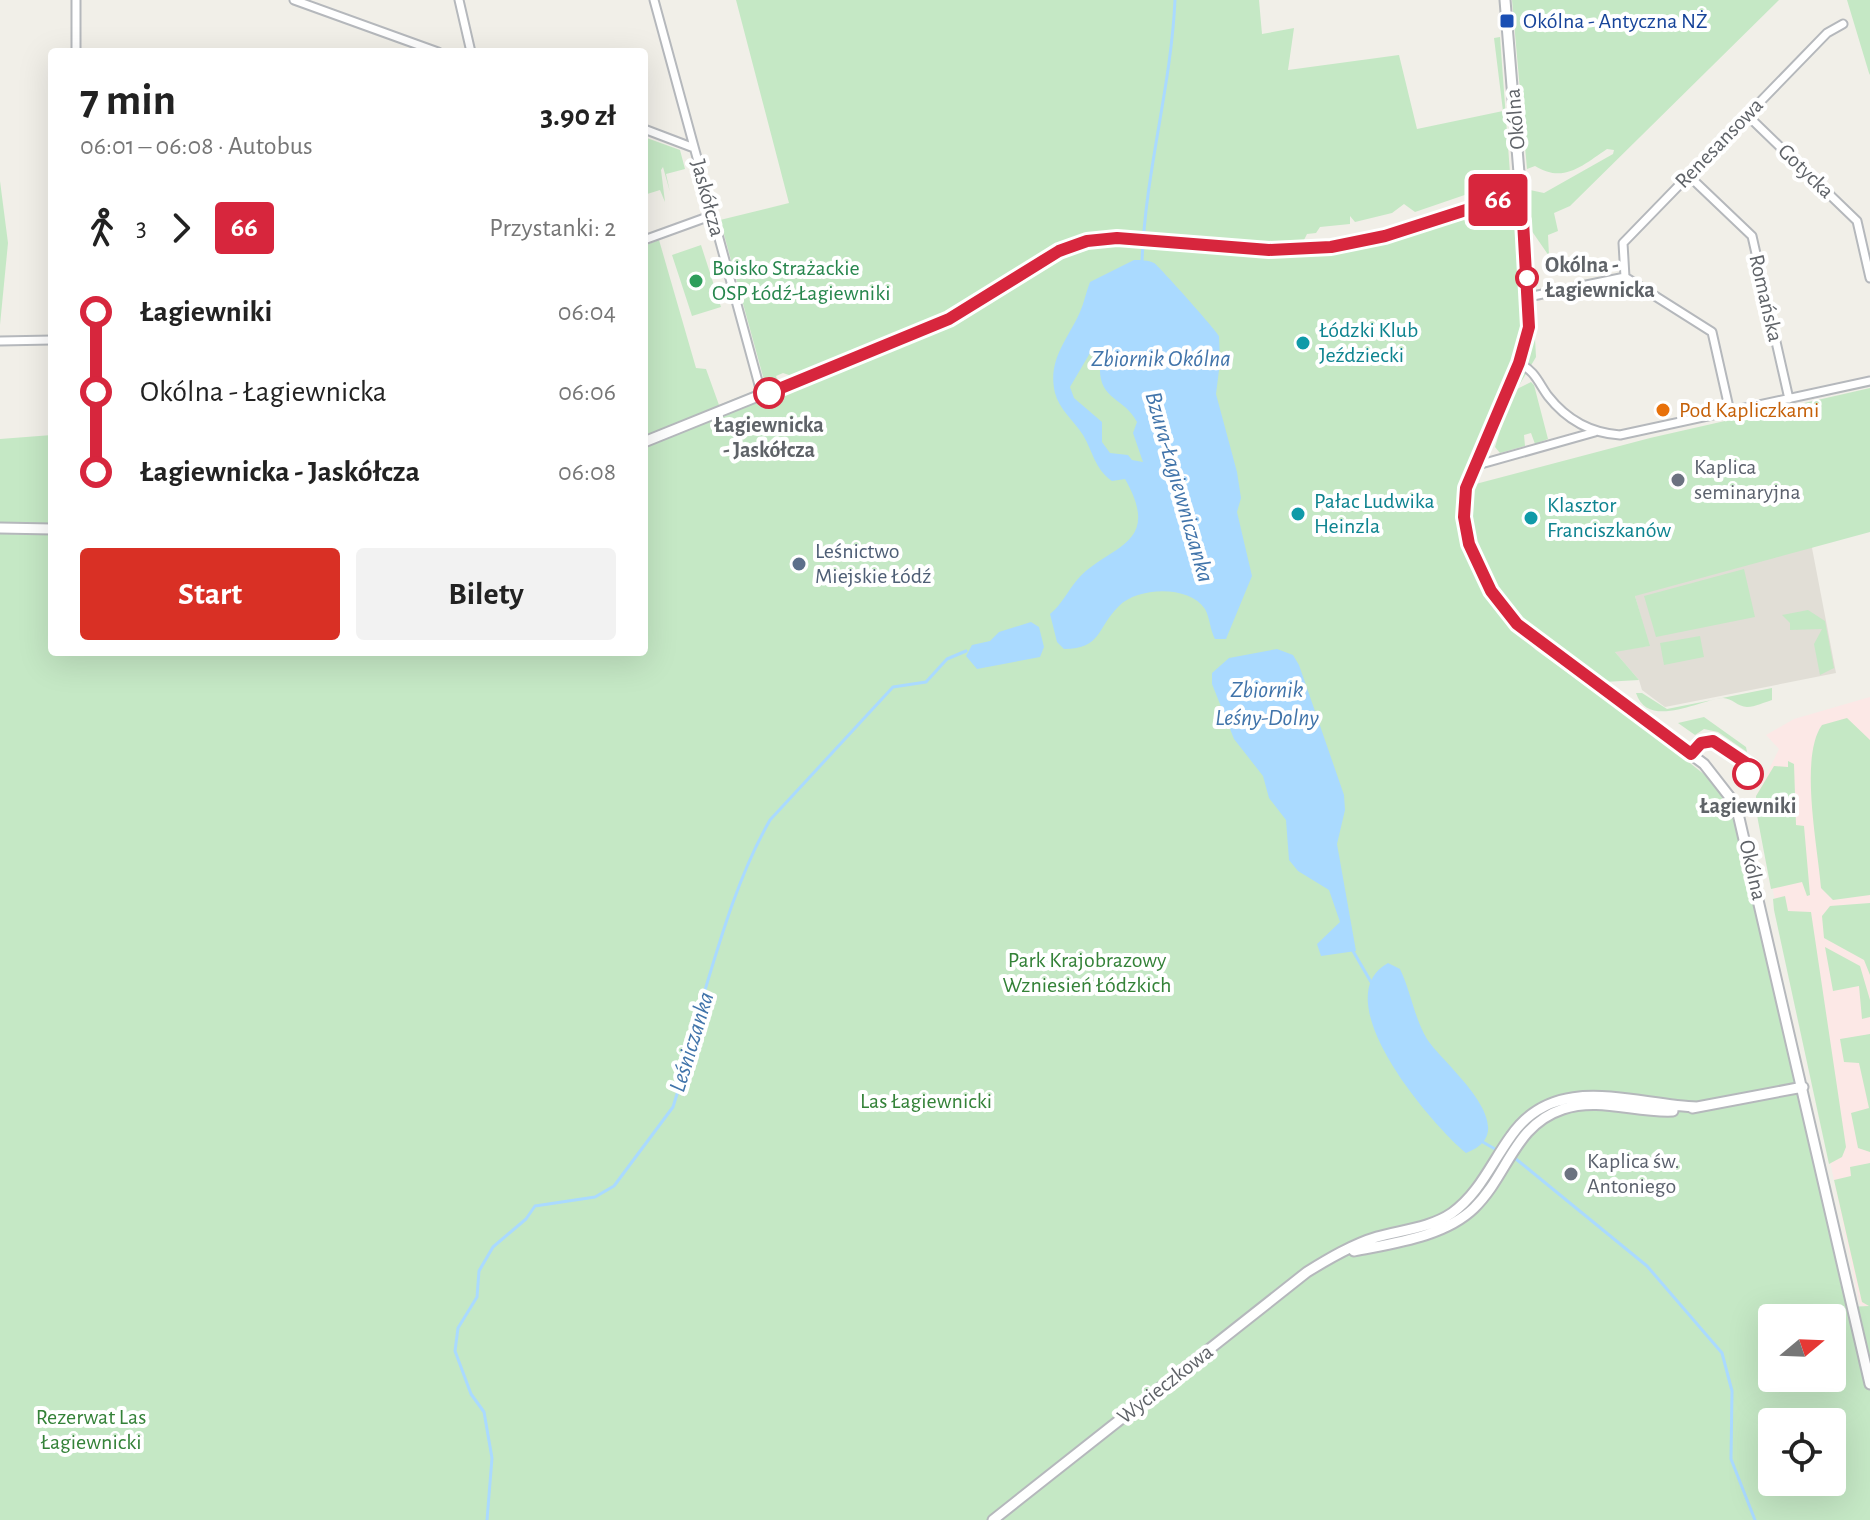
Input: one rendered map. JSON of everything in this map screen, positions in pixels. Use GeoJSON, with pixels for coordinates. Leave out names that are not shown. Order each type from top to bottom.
{"type":"FeatureCollection","features":[{"type":"Feature","properties":{"kind":"street"},"geometry":{"type":"LineString","coordinates":[[76,0],[76,48]]}},
{"type":"Feature","properties":{"kind":"street"},"geometry":{"type":"LineString","coordinates":[[294,0],[427,48]]}},
{"type":"Feature","properties":{"kind":"street"},"geometry":{"type":"LineString","coordinates":[[459,0],[470,48]]}},
{"type":"Feature","properties":{"kind":"street","name":"Jaskółcza"},"geometry":{"type":"LineString","coordinates":[[654,0],[762,396]]}},
{"type":"Feature","properties":{"kind":"street","name":"Okólna"},"geometry":{"type":"LineString","coordinates":[[1505,0],[1519,173],[1515,198],[1523,221],[1528,332],[1519,363],[1474,466],[1465,496],[1465,526],[1480,571],[1501,606],[1541,645],[1704,764],[1733,799],[1744,827],[1870,1384]]}},
{"type":"Feature","properties":{"kind":"street","name":"Renesansowa"},"geometry":{"type":"LineString","coordinates":[[1625,277],[1623,243],[1827,33],[1843,24]]}},
{"type":"Feature","properties":{"kind":"street","name":"Gotycka"},"geometry":{"type":"LineString","coordinates":[[1746,114],[1857,221],[1870,278]]}},
{"type":"Feature","properties":{"kind":"street"},"geometry":{"type":"LineString","coordinates":[[648,131],[694,148]]}},
{"type":"Feature","properties":{"kind":"street","name":"Romańska"},"geometry":{"type":"LineString","coordinates":[[1688,175],[1752,236],[1789,399]]}},
{"type":"Feature","properties":{"kind":"street"},"geometry":{"type":"LineString","coordinates":[[648,440],[949,319],[1075,245],[1100,239],[1135,239],[1269,250],[1331,247],[1385,236],[1494,201],[1515,198]]}},
{"type":"Feature","properties":{"kind":"street"},"geometry":{"type":"LineString","coordinates":[[648,239],[713,215]]}},
{"type":"Feature","properties":{"kind":"street"},"geometry":{"type":"LineString","coordinates":[[1528,297],[1625,277],[1712,332],[1730,412]]}},
{"type":"Feature","properties":{"kind":"street"},"geometry":{"type":"LineString","coordinates":[[0,341],[48,340]]}},
{"type":"Feature","properties":{"kind":"street"},"geometry":{"type":"LineString","coordinates":[[1519,363],[1533,372],[1563,411],[1596,432]]}},
{"type":"Feature","properties":{"kind":"street"},"geometry":{"type":"LineString","coordinates":[[1474,466],[1596,432],[1633,435],[1870,381]]}},
{"type":"Feature","properties":{"kind":"street"},"geometry":{"type":"LineString","coordinates":[[0,528],[48,529]]}},
{"type":"Feature","properties":{"kind":"street","name":"Wycieczkowa"},"geometry":{"type":"LineString","coordinates":[[993,1520],[1289,1285],[1342,1254],[1427,1233],[1459,1219],[1485,1195],[1520,1139],[1552,1113],[1595,1104],[1659,1112],[1803,1087]]}},
{"type":"Feature","properties":{"kind":"shaded area"},"geometry":{"type":"Polygon","coordinates":[[[1870,397],[1812,548],[1836,673],[1665,707],[1642,690],[1639,680],[1614,651],[1649,646],[1635,596],[1870,397]]]}},
{"type":"Feature","properties":{"kind":"shaded area"},"geometry":{"type":"Polygon","coordinates":[[[1870,697],[1868,1308],[1860,1304],[1756,810],[1756,796],[1779,749],[1766,735],[1794,719],[1870,697]]]}},
{"type":"Feature","properties":{"kind":"green space","name":"Las Łagiewnicki"},"geometry":{"type":"Polygon","coordinates":[[[736,0],[1259,0],[1262,34],[1294,28],[1288,70],[1399,55],[1417,129],[1503,111],[1494,38],[1500,37],[1510,173],[1500,189],[1490,192],[1488,187],[1415,212],[1404,204],[1392,213],[1355,222],[1350,216],[1350,224],[1320,227],[1316,233],[1307,234],[1303,242],[1228,242],[1340,251],[1527,189],[1530,225],[1530,190],[1544,193],[1613,154],[1614,150],[1607,149],[1564,173],[1545,171],[1535,166],[1527,169],[1512,0],[1779,0],[1570,206],[1554,213],[1558,231],[1548,235],[1549,256],[1529,227],[1536,357],[1517,389],[1531,382],[1534,385],[1548,439],[1535,444],[1531,433],[1524,435],[1525,446],[1500,453],[1495,447],[1508,405],[1467,475],[1468,486],[1650,438],[1870,388],[1870,532],[1635,596],[1650,646],[1615,652],[1639,680],[1604,682],[1530,626],[1516,630],[1536,650],[1657,737],[1729,794],[1848,1307],[1869,1306],[1862,1302],[1834,1180],[1851,1176],[1850,1167],[1870,1163],[1870,1520],[0,1520],[0,439],[48,435],[48,656],[648,656],[648,244],[659,240],[696,368],[706,369],[719,405],[792,376],[783,373],[776,376],[778,381],[764,380],[720,220],[789,203],[736,0]]]}},
{"type":"Feature","properties":{"kind":"green space"},"geometry":{"type":"Polygon","coordinates":[[[1847,0],[1870,0],[1870,75],[1869,73],[1847,0]]]}},
{"type":"Feature","properties":{"kind":"green space"},"geometry":{"type":"Polygon","coordinates":[[[648,138],[680,150],[685,169],[666,174],[670,192],[663,167],[665,202],[660,190],[648,194],[648,138]]]}},
{"type":"Feature","properties":{"kind":"green space"},"geometry":{"type":"Polygon","coordinates":[[[0,181],[8,243],[0,325],[0,181]]]}},
{"type":"Feature","properties":{"kind":"green space","name":"Boisko Strażackie OSP Łódź-Łagiewniki"},"geometry":{"type":"Polygon","coordinates":[[[701,245],[721,307],[692,316],[672,255],[701,245]]]}},
{"type":"Feature","properties":{"kind":"green space"},"geometry":{"type":"Polygon","coordinates":[[[1744,569],[1755,617],[1656,637],[1644,596],[1744,569]]]}},
{"type":"Feature","properties":{"kind":"green space"},"geometry":{"type":"Polygon","coordinates":[[[1808,610],[1825,621],[1834,668],[1820,675],[1814,644],[1822,629],[1790,630],[1790,623],[1782,615],[1808,610]]]}},
{"type":"Feature","properties":{"kind":"green space"},"geometry":{"type":"Polygon","coordinates":[[[1700,636],[1704,657],[1664,665],[1660,643],[1700,636]]]}},
{"type":"Feature","properties":{"kind":"green space"},"geometry":{"type":"Polygon","coordinates":[[[1772,688],[1772,700],[1753,706],[1744,707],[1723,698],[1662,711],[1651,710],[1642,704],[1636,693],[1642,693],[1667,709],[1772,688]]]}},
{"type":"Feature","properties":{"kind":"green space"},"geometry":{"type":"Polygon","coordinates":[[[1704,717],[1746,747],[1747,752],[1718,732],[1704,729],[1695,735],[1678,723],[1704,717]]]}},
{"type":"Feature","properties":{"kind":"green space"},"geometry":{"type":"Polygon","coordinates":[[[1847,718],[1870,740],[1870,895],[1833,900],[1821,888],[1812,804],[1812,758],[1822,725],[1847,718]]]}},
{"type":"Feature","properties":{"kind":"green space"},"geometry":{"type":"Polygon","coordinates":[[[1788,761],[1794,764],[1796,825],[1804,826],[1810,895],[1807,896],[1802,882],[1771,889],[1756,810],[1756,796],[1774,766],[1788,767],[1788,761]]]}},
{"type":"Feature","properties":{"kind":"green space"},"geometry":{"type":"Polygon","coordinates":[[[1785,896],[1788,911],[1811,912],[1846,1147],[1842,1157],[1829,1164],[1774,910],[1773,899],[1785,896]]]}},
{"type":"Feature","properties":{"kind":"green space"},"geometry":{"type":"Polygon","coordinates":[[[1870,903],[1870,975],[1864,960],[1824,938],[1822,916],[1830,906],[1870,903]]]}},
{"type":"Feature","properties":{"kind":"green space"},"geometry":{"type":"Polygon","coordinates":[[[1825,947],[1860,966],[1870,1000],[1870,1017],[1862,1019],[1859,986],[1833,991],[1825,947]]]}},
{"type":"Feature","properties":{"kind":"green space"},"geometry":{"type":"Polygon","coordinates":[[[1870,1034],[1870,1152],[1858,1148],[1851,1113],[1869,1108],[1859,1063],[1844,1062],[1840,1039],[1870,1034]]]}},
{"type":"Feature","properties":{"kind":"water","name":"Zbiornik Okólna"},"geometry":{"type":"Polygon","coordinates":[[[1134,260],[1152,262],[1219,336],[1216,394],[1237,472],[1241,498],[1237,512],[1252,576],[1226,639],[1215,639],[1207,613],[1197,601],[1176,592],[1163,591],[1127,600],[1086,645],[1064,649],[1057,642],[1050,614],[1089,568],[1127,542],[1135,532],[1138,519],[1135,501],[1125,479],[1112,481],[1102,471],[1055,393],[1056,360],[1080,312],[1090,282],[1134,260]],[[1090,353],[1070,387],[1074,398],[1102,422],[1102,442],[1110,453],[1128,455],[1132,460],[1143,462],[1133,433],[1137,422],[1106,390],[1098,353],[1090,353]]]}},
{"type":"Feature","properties":{"kind":"water"},"geometry":{"type":"Polygon","coordinates":[[[1031,622],[1039,627],[1044,647],[1040,657],[977,669],[966,656],[972,645],[990,641],[999,632],[1031,622]]]}},
{"type":"Feature","properties":{"kind":"water","name":"Zbiornik Leśny-Dolny"},"geometry":{"type":"Polygon","coordinates":[[[1277,649],[1293,655],[1299,665],[1344,795],[1345,810],[1337,844],[1356,951],[1321,956],[1317,944],[1340,922],[1329,890],[1298,871],[1289,860],[1286,820],[1269,798],[1263,776],[1234,739],[1212,684],[1212,673],[1229,658],[1277,649]]]}},
{"type":"Feature","properties":{"kind":"water"},"geometry":{"type":"Polygon","coordinates":[[[1388,963],[1400,969],[1427,1039],[1475,1096],[1485,1113],[1488,1129],[1483,1142],[1466,1153],[1430,1117],[1409,1090],[1375,1032],[1368,1004],[1371,980],[1388,963]]]}},
{"type":"Feature","properties":{"kind":"waterway","name":"Bzura-Łagiewniczanka"},"geometry":{"type":"LineString","coordinates":[[1142,262],[1175,0]]}},
{"type":"Feature","properties":{"kind":"waterway","name":"Leśniczanka"},"geometry":{"type":"LineString","coordinates":[[487,1520],[492,1458],[484,1412],[471,1394],[455,1351],[458,1328],[477,1297],[479,1271],[493,1247],[526,1219],[535,1206],[595,1197],[614,1186],[673,1107],[723,930],[744,873],[770,820],[893,687],[926,682],[947,659],[966,651]]}},
{"type":"Feature","properties":{"kind":"waterway","name":"Bzura-Łagiewniczanka"},"geometry":{"type":"LineString","coordinates":[[1353,951],[1371,982]]}},
{"type":"Feature","properties":{"kind":"waterway","name":"Bzura-Łagiewniczanka"},"geometry":{"type":"LineString","coordinates":[[1481,1141],[1495,1149]]}},
{"type":"Feature","properties":{"kind":"waterway","name":"Bzura-Łagiewniczanka"},"geometry":{"type":"LineString","coordinates":[[1516,1159],[1647,1266],[1722,1353],[1732,1391],[1731,1459],[1755,1520]]}},
{"type":"Feature","properties":{"kind":"bus line","name":"66"},"geometry":{"type":"LineString","coordinates":[[769,393],[949,319],[1059,251],[1087,241],[1117,238],[1269,250],[1331,247],[1385,236],[1494,201],[1515,198],[1523,221],[1529,327],[1519,363],[1466,488],[1464,517],[1471,549],[1498,601],[1531,637],[1691,754],[1701,743],[1713,741],[1752,767],[1748,774]]}},
{"type":"Feature","properties":{"kind":"place","name":"Okólna - Antyczna NŻ"},"geometry":{"type":"Point","coordinates":[1507,21]}},
{"type":"Feature","properties":{"kind":"place","name":"Okólna - Łagiewnicka"},"geometry":{"type":"Point","coordinates":[1527,278]}},
{"type":"Feature","properties":{"kind":"place","name":"Boisko Strażackie OSP Łódź-Łagiewniki"},"geometry":{"type":"Point","coordinates":[696,281]}},
{"type":"Feature","properties":{"kind":"place","name":"Łódzki Klub Jeździecki"},"geometry":{"type":"Point","coordinates":[1303,343]}},
{"type":"Feature","properties":{"kind":"place","name":"Łagiewnicka - Jaskółcza"},"geometry":{"type":"Point","coordinates":[769,393]}},
{"type":"Feature","properties":{"kind":"place","name":"Pod Kapliczkami"},"geometry":{"type":"Point","coordinates":[1663,410]}},
{"type":"Feature","properties":{"kind":"place","name":"Kaplica seminaryjna"},"geometry":{"type":"Point","coordinates":[1678,480]}},
{"type":"Feature","properties":{"kind":"place","name":"Pałac Ludwika Heinzla"},"geometry":{"type":"Point","coordinates":[1298,514]}},
{"type":"Feature","properties":{"kind":"place","name":"Klasztor Franciszkanów"},"geometry":{"type":"Point","coordinates":[1531,518]}},
{"type":"Feature","properties":{"kind":"place","name":"Leśnictwo Miejskie Łódź"},"geometry":{"type":"Point","coordinates":[799,564]}},
{"type":"Feature","properties":{"kind":"place","name":"Łagiewniki"},"geometry":{"type":"Point","coordinates":[1748,774]}},
{"type":"Feature","properties":{"kind":"place","name":"Kaplica św. Antoniego"},"geometry":{"type":"Point","coordinates":[1571,1174]}},
{"type":"Feature","properties":{"kind":"park label","name":"Park Krajobrazowy Wzniesień Łódzkich"},"geometry":{"type":"Point","coordinates":[1087,972]}},
{"type":"Feature","properties":{"kind":"park label","name":"Rezerwat Las Łagiewnicki"},"geometry":{"type":"Point","coordinates":[91,1430]}}]}
